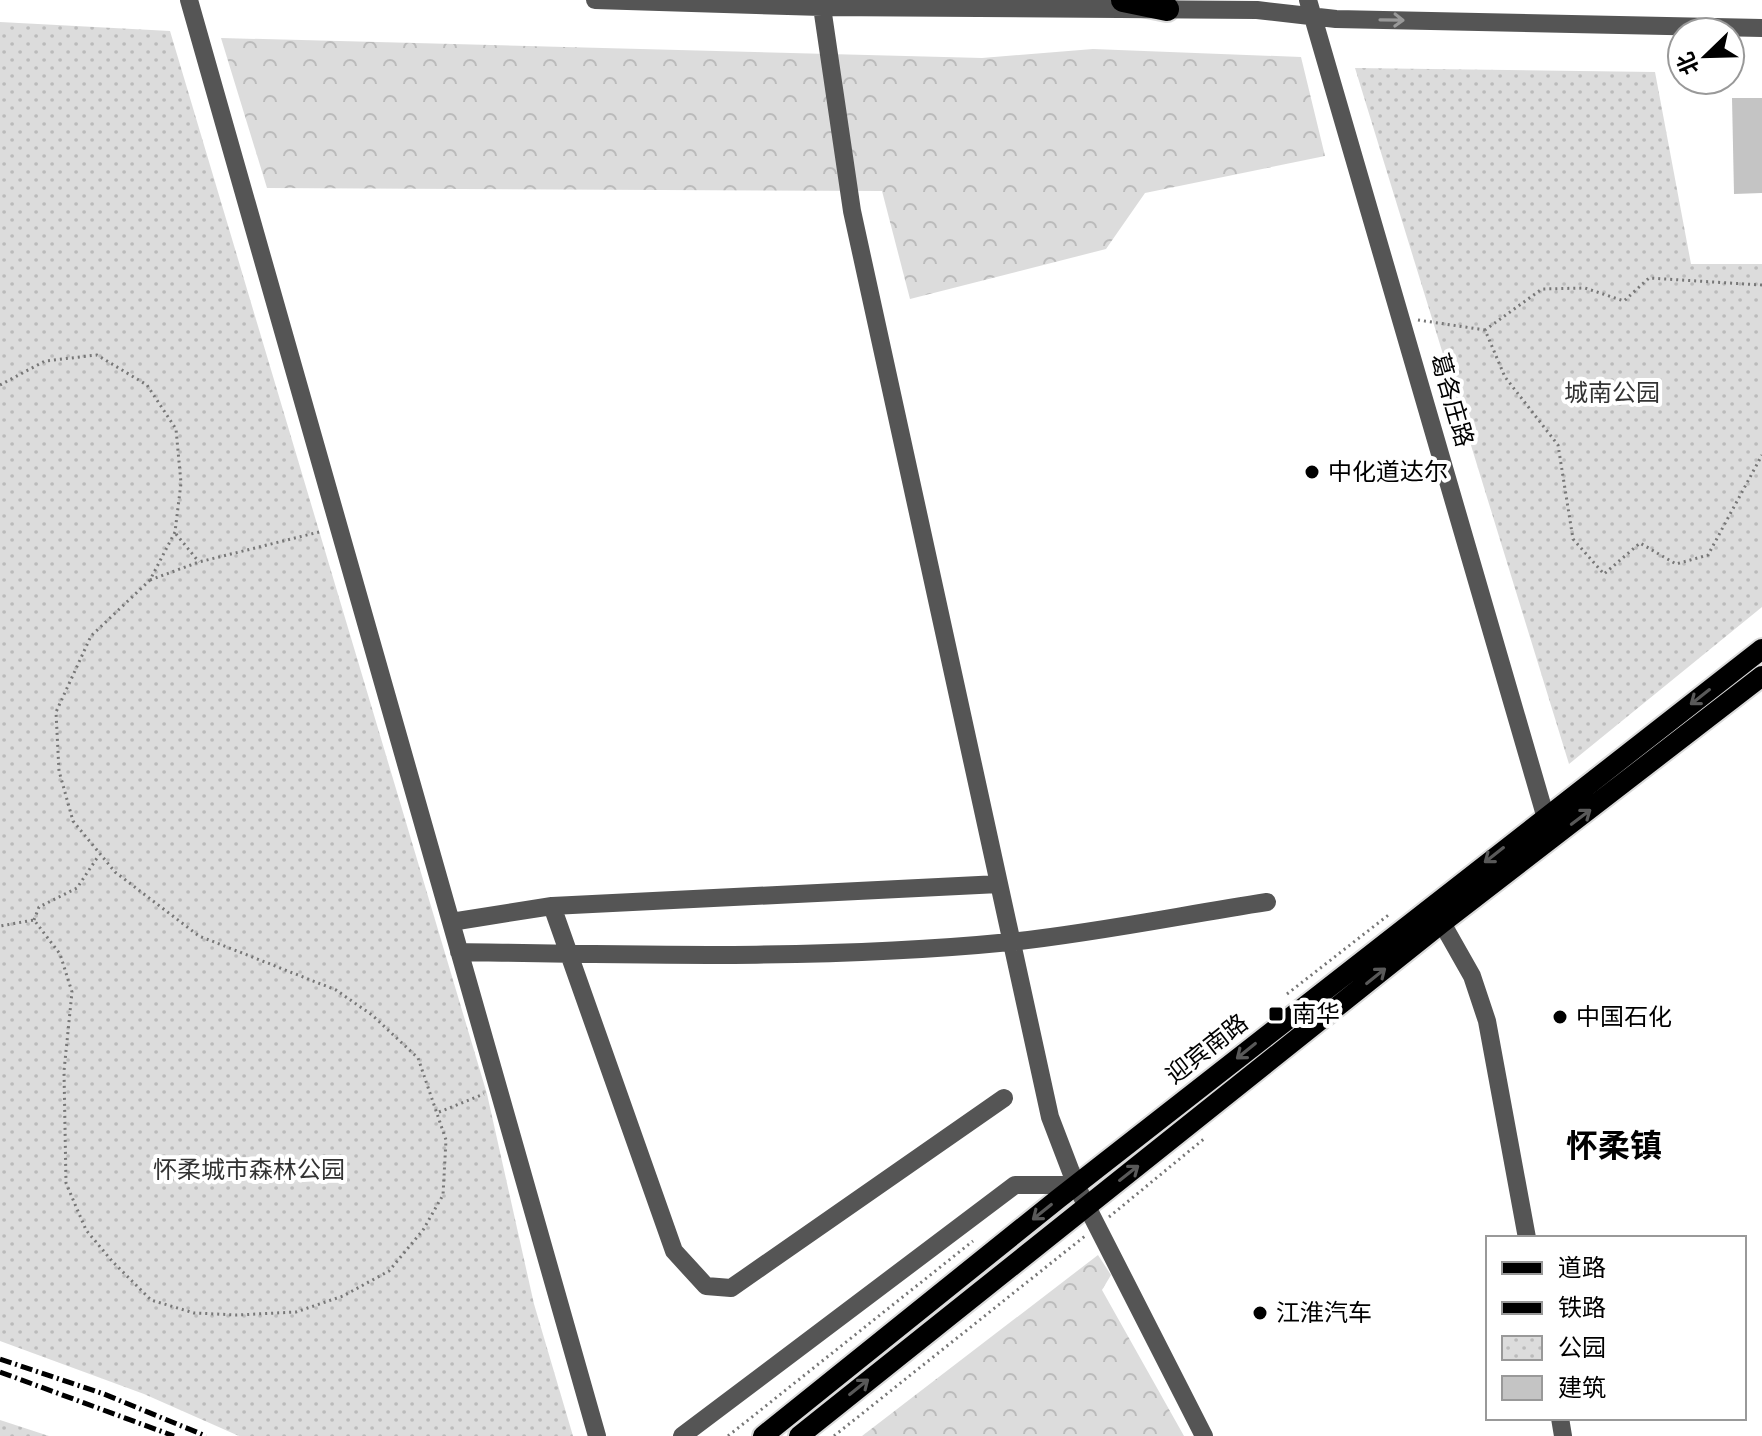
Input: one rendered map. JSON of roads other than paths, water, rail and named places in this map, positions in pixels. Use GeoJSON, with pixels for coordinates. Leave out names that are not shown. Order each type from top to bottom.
{"type":"FeatureCollection","features":[{"type":"Feature","properties":{"kind":"highway"},"geometry":{"type":"LineString","coordinates":[[1123,0],[1167,9]]}},
{"type":"Feature","properties":{"kind":"main road","name":"迎宾南路"},"geometry":{"type":"LineString","coordinates":[[763,1436],[1545,815],[1762,649]]}},
{"type":"Feature","properties":{"kind":"main road","name":"迎宾南路"},"geometry":{"type":"LineString","coordinates":[[799,1436],[1442,923],[1762,676]]}},
{"type":"Feature","properties":{"kind":"street"},"geometry":{"type":"LineString","coordinates":[[189,0],[597,1436]]}},
{"type":"Feature","properties":{"kind":"street"},"geometry":{"type":"LineString","coordinates":[[595,0],[822,7],[1311,8],[1762,28]]}},
{"type":"Feature","properties":{"kind":"street"},"geometry":{"type":"LineString","coordinates":[[822,7],[852,211],[1050,1117],[1076,1185],[1204,1436]]}},
{"type":"Feature","properties":{"kind":"street","name":"葛各庄路"},"geometry":{"type":"LineString","coordinates":[[1311,8],[1545,815]]}},
{"type":"Feature","properties":{"kind":"street"},"geometry":{"type":"LineString","coordinates":[[451,922],[552,906],[999,884]]}},
{"type":"Feature","properties":{"kind":"street"},"geometry":{"type":"LineString","coordinates":[[459,952],[886,951],[1012,941],[1267,902]]}},
{"type":"Feature","properties":{"kind":"street"},"geometry":{"type":"LineString","coordinates":[[552,906],[674,1251],[706,1286],[731,1288],[1004,1098]]}},
{"type":"Feature","properties":{"kind":"street"},"geometry":{"type":"LineString","coordinates":[[1442,923],[1472,976],[1487,1021],[1527,1236]]}},
{"type":"Feature","properties":{"kind":"street"},"geometry":{"type":"LineString","coordinates":[[682,1436],[1015,1185],[1076,1185]]}},
{"type":"Feature","properties":{"kind":"railway"},"geometry":{"type":"LineString","coordinates":[[0,1359],[104,1394],[206,1436]]}},
{"type":"Feature","properties":{"kind":"railway"},"geometry":{"type":"LineString","coordinates":[[0,1372],[174,1436]]}},
{"type":"Feature","properties":{"kind":"place","name":"中化道达尔"},"geometry":{"type":"Point","coordinates":[1312,472]}},
{"type":"Feature","properties":{"kind":"place","name":"南华"},"geometry":{"type":"Point","coordinates":[1276,1014]}},
{"type":"Feature","properties":{"kind":"place","name":"中国石化"},"geometry":{"type":"Point","coordinates":[1560,1017]}},
{"type":"Feature","properties":{"kind":"place","name":"江淮汽车"},"geometry":{"type":"Point","coordinates":[1260,1313]}},
{"type":"Feature","properties":{"kind":"district","name":"怀柔镇"},"geometry":{"type":"Point","coordinates":[1614,1146]}},
{"type":"Feature","properties":{"kind":"park label","name":"城南公园"},"geometry":{"type":"Point","coordinates":[1612,393]}},
{"type":"Feature","properties":{"kind":"park label","name":"怀柔城市森林公园"},"geometry":{"type":"Point","coordinates":[249,1170]}}]}
